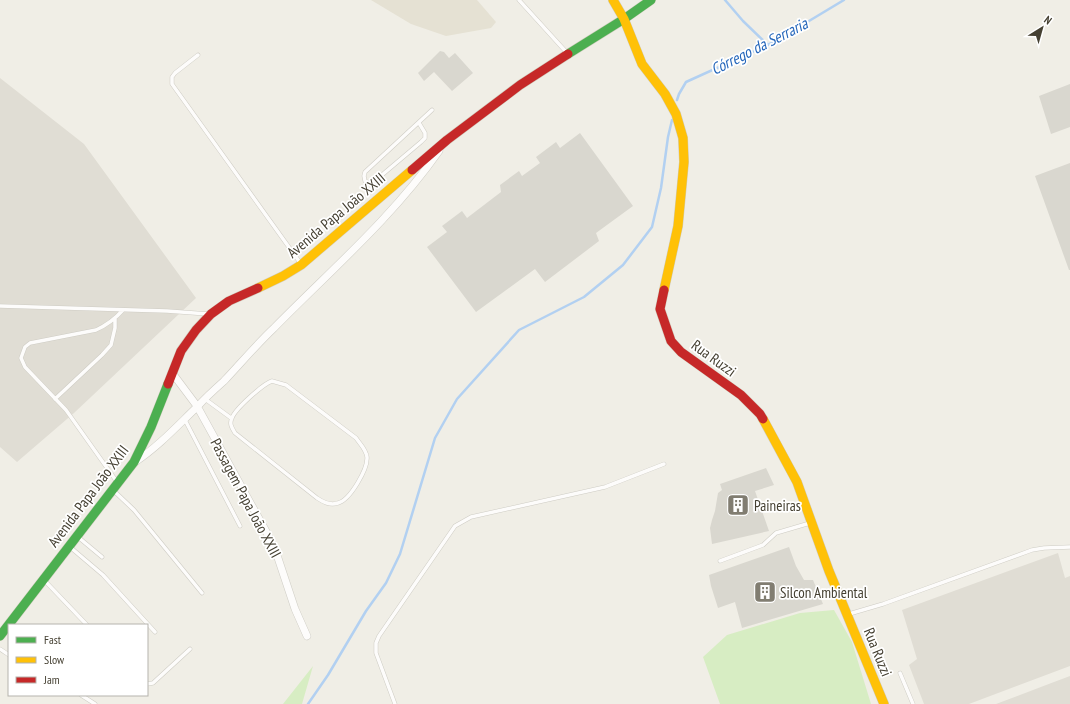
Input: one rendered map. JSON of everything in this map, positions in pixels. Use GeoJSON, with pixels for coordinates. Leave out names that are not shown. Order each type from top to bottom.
{"type":"FeatureCollection","features":[{"type":"Feature","properties":{"kind":"street","name":"Rua Ruzzi"},"geometry":{"type":"LineString","coordinates":[[613,0],[624,19],[642,64],[665,94],[676,114],[683,138],[684,162],[678,226],[660,309],[666,329],[671,341],[681,352],[722,380],[741,395],[760,414],[797,482],[829,571],[884,704]]}},
{"type":"Feature","properties":{"kind":"street","name":"Avenida Papa João XXIII"},"geometry":{"type":"LineString","coordinates":[[9,624],[134,462],[151,427],[181,351],[196,330],[211,314],[229,301],[283,276],[301,265],[447,140],[520,85],[624,19],[651,0]]}},
{"type":"Feature","properties":{"kind":"street"},"geometry":{"type":"LineString","coordinates":[[134,462],[149,452],[185,420],[274,327],[364,239],[425,172],[447,140]]}},
{"type":"Feature","properties":{"kind":"street","name":"Passagem Papa João XXIII"},"geometry":{"type":"LineString","coordinates":[[173,374],[197,406],[268,535],[278,558],[295,609],[307,636]]}},
{"type":"Feature","properties":{"kind":"street","name":"Avenida Papa João XXIII"},"geometry":{"type":"LineString","coordinates":[[0,636],[8,625]]}},
{"type":"Feature","properties":{"kind":"lane"},"geometry":{"type":"LineString","coordinates":[[519,0],[568,55]]}},
{"type":"Feature","properties":{"kind":"lane"},"geometry":{"type":"LineString","coordinates":[[198,55],[175,73],[172,78],[172,84],[301,265]]}},
{"type":"Feature","properties":{"kind":"lane"},"geometry":{"type":"LineString","coordinates":[[419,123],[425,133],[425,138],[376,180],[370,183],[365,181],[365,172],[432,110]]}},
{"type":"Feature","properties":{"kind":"lane"},"geometry":{"type":"LineString","coordinates":[[0,306],[211,314]]}},
{"type":"Feature","properties":{"kind":"lane"},"geometry":{"type":"LineString","coordinates":[[123,310],[115,319],[96,330],[30,343],[25,347],[21,358],[25,367],[66,410],[116,487],[202,593]]}},
{"type":"Feature","properties":{"kind":"lane"},"geometry":{"type":"LineString","coordinates":[[55,398],[102,355],[111,344],[115,319]]}},
{"type":"Feature","properties":{"kind":"lane"},"geometry":{"type":"LineString","coordinates":[[272,381],[278,382],[286,385],[356,438],[364,448],[367,457],[366,467],[361,478],[344,500],[338,504],[324,502],[235,433],[231,426],[231,418],[265,384],[272,381]]}},
{"type":"Feature","properties":{"kind":"lane"},"geometry":{"type":"LineString","coordinates":[[204,399],[231,418]]}},
{"type":"Feature","properties":{"kind":"lane"},"geometry":{"type":"LineString","coordinates":[[185,420],[240,526]]}},
{"type":"Feature","properties":{"kind":"lane"},"geometry":{"type":"LineString","coordinates":[[395,704],[376,653],[376,643],[379,636],[455,526],[471,517],[605,487],[664,464]]}},
{"type":"Feature","properties":{"kind":"lane"},"geometry":{"type":"LineString","coordinates":[[720,561],[763,545],[776,533],[811,523]]}},
{"type":"Feature","properties":{"kind":"lane"},"geometry":{"type":"LineString","coordinates":[[77,536],[102,557]]}},
{"type":"Feature","properties":{"kind":"lane"},"geometry":{"type":"LineString","coordinates":[[69,547],[76,554],[96,568],[148,624]]}},
{"type":"Feature","properties":{"kind":"lane"},"geometry":{"type":"LineString","coordinates":[[848,615],[883,604],[1032,550],[1070,547]]}},
{"type":"Feature","properties":{"kind":"lane"},"geometry":{"type":"LineString","coordinates":[[43,578],[86,624]]}},
{"type":"Feature","properties":{"kind":"lane"},"geometry":{"type":"LineString","coordinates":[[148,624],[155,632]]}},
{"type":"Feature","properties":{"kind":"lane"},"geometry":{"type":"LineString","coordinates":[[148,684],[153,683],[190,649]]}},
{"type":"Feature","properties":{"kind":"lane"},"geometry":{"type":"LineString","coordinates":[[900,673],[913,704]]}},
{"type":"Feature","properties":{"kind":"lane"},"geometry":{"type":"LineString","coordinates":[[83,696],[95,704]]}},
{"type":"Feature","properties":{"kind":"shaded area"},"geometry":{"type":"Polygon","coordinates":[[[371,0],[477,0],[496,22],[491,28],[446,36],[411,24],[371,0]]]}},
{"type":"Feature","properties":{"kind":"shaded area"},"geometry":{"type":"Polygon","coordinates":[[[0,78],[84,144],[196,298],[74,413],[17,462],[0,447],[0,78]]]}},
{"type":"Feature","properties":{"kind":"shaded area"},"geometry":{"type":"Polygon","coordinates":[[[1058,553],[1065,578],[1070,576],[1070,666],[969,704],[924,704],[909,665],[917,659],[902,610],[1058,553]]]}},
{"type":"Feature","properties":{"kind":"shaded area"},"geometry":{"type":"Polygon","coordinates":[[[1070,676],[1070,704],[996,704],[1054,682],[1070,676]]]}},
{"type":"Feature","properties":{"kind":"green space"},"geometry":{"type":"Polygon","coordinates":[[[834,610],[852,642],[871,704],[720,704],[703,657],[727,635],[800,613],[834,610]]]}},
{"type":"Feature","properties":{"kind":"green space"},"geometry":{"type":"Polygon","coordinates":[[[313,666],[302,704],[283,704],[313,666]]]}},
{"type":"Feature","properties":{"kind":"building"},"geometry":{"type":"Polygon","coordinates":[[[440,51],[444,52],[449,58],[455,53],[473,73],[452,91],[434,72],[424,81],[418,73],[440,51]]]}},
{"type":"Feature","properties":{"kind":"building"},"geometry":{"type":"Polygon","coordinates":[[[1070,84],[1070,127],[1051,134],[1039,96],[1070,84]]]}},
{"type":"Feature","properties":{"kind":"building"},"geometry":{"type":"Polygon","coordinates":[[[580,133],[633,206],[596,233],[599,241],[545,282],[535,269],[476,312],[427,247],[447,232],[442,226],[462,211],[467,218],[501,192],[500,185],[519,171],[522,176],[540,163],[536,157],[556,142],[560,148],[580,133]]]}},
{"type":"Feature","properties":{"kind":"building"},"geometry":{"type":"Polygon","coordinates":[[[1070,163],[1070,270],[1069,270],[1035,176],[1070,163]]]}},
{"type":"Feature","properties":{"kind":"building","name":"Paineiras"},"geometry":{"type":"Polygon","coordinates":[[[766,468],[774,485],[755,491],[769,531],[712,544],[710,528],[718,493],[722,490],[720,484],[766,468]]]}},
{"type":"Feature","properties":{"kind":"building","name":"Silcon Ambiental"},"geometry":{"type":"Polygon","coordinates":[[[789,547],[796,566],[804,580],[813,580],[823,604],[742,628],[735,602],[718,608],[709,575],[789,547]]]}},
{"type":"Feature","properties":{"kind":"waterway"},"geometry":{"type":"LineString","coordinates":[[725,0],[743,21],[768,45]]}},
{"type":"Feature","properties":{"kind":"waterway","name":"Córrego da Serraria"},"geometry":{"type":"LineString","coordinates":[[677,100],[686,82],[774,42],[844,0]]}},
{"type":"Feature","properties":{"kind":"waterway"},"geometry":{"type":"LineString","coordinates":[[308,704],[328,675],[366,611],[386,583],[400,554],[435,438],[457,399],[519,330],[584,297],[623,265],[652,227],[661,188],[668,137],[672,120]]}},
{"type":"Feature","properties":{"kind":"traffic: fast"},"geometry":{"type":"LineString","coordinates":[[568,54],[624,19],[651,0]]}},
{"type":"Feature","properties":{"kind":"traffic: fast"},"geometry":{"type":"LineString","coordinates":[[9,624],[134,462],[151,427],[168,384]]}},
{"type":"Feature","properties":{"kind":"traffic: fast"},"geometry":{"type":"LineString","coordinates":[[0,636],[8,626]]}},
{"type":"Feature","properties":{"kind":"traffic: slow"},"geometry":{"type":"LineString","coordinates":[[613,0],[624,19],[642,64],[665,94],[676,114],[683,138],[684,162],[678,226],[664,290]]}},
{"type":"Feature","properties":{"kind":"traffic: slow"},"geometry":{"type":"LineString","coordinates":[[258,288],[283,276],[301,265],[412,170]]}},
{"type":"Feature","properties":{"kind":"traffic: slow"},"geometry":{"type":"LineString","coordinates":[[763,419],[797,482],[829,571],[884,704]]}},
{"type":"Feature","properties":{"kind":"traffic: jam"},"geometry":{"type":"LineString","coordinates":[[412,170],[447,140],[520,85],[568,54]]}},
{"type":"Feature","properties":{"kind":"traffic: jam"},"geometry":{"type":"LineString","coordinates":[[168,384],[181,351],[196,330],[211,314],[229,301],[258,288]]}},
{"type":"Feature","properties":{"kind":"traffic: jam"},"geometry":{"type":"LineString","coordinates":[[664,290],[660,309],[671,341],[681,352],[741,395],[763,419]]}},
{"type":"Feature","properties":{"kind":"place","name":"Paineiras"},"geometry":{"type":"Point","coordinates":[738,505]}},
{"type":"Feature","properties":{"kind":"place","name":"Silcon Ambiental"},"geometry":{"type":"Point","coordinates":[765,592]}}]}
